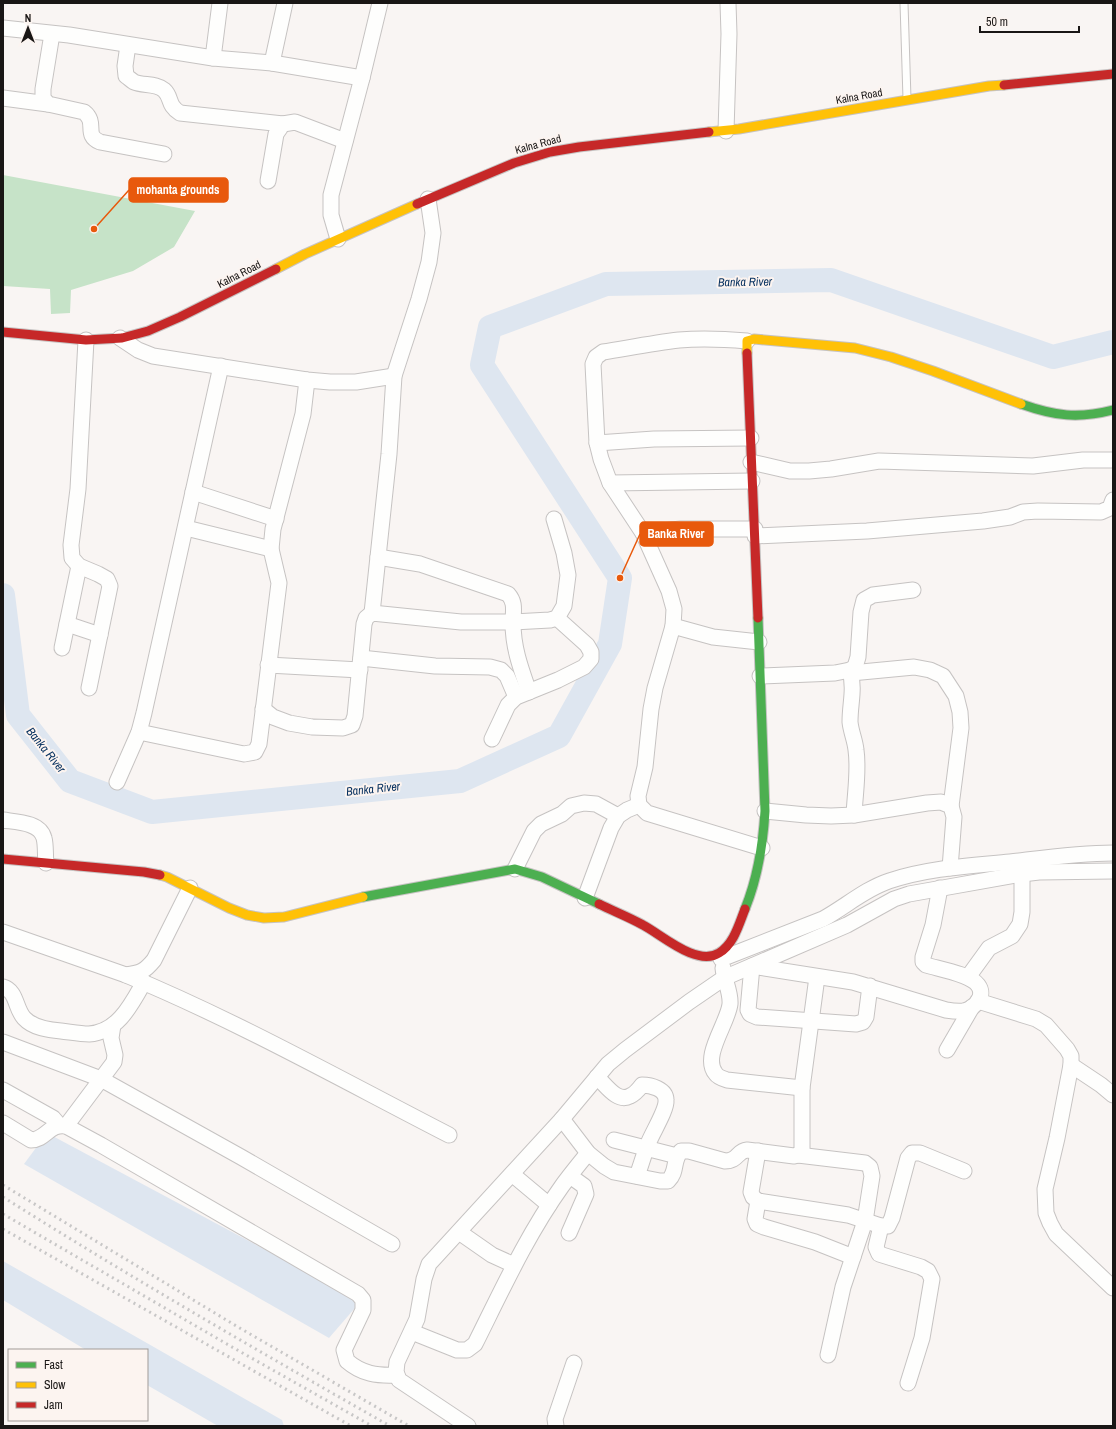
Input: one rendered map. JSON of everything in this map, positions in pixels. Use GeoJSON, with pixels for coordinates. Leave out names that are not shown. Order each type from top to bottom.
{"type":"FeatureCollection","features":[{"type":"Feature","properties":{"kind":"street"},"geometry":{"type":"LineString","coordinates":[[213,58],[220,3]]}},
{"type":"Feature","properties":{"kind":"street"},"geometry":{"type":"LineString","coordinates":[[272,63],[285,3]]}},
{"type":"Feature","properties":{"kind":"street"},"geometry":{"type":"LineString","coordinates":[[338,239],[331,215],[331,195],[380,3]]}},
{"type":"Feature","properties":{"kind":"street"},"geometry":{"type":"LineString","coordinates":[[726,131],[728,3]]}},
{"type":"Feature","properties":{"kind":"street"},"geometry":{"type":"LineString","coordinates":[[3,28],[128,44],[213,58],[272,63],[362,78]]}},
{"type":"Feature","properties":{"kind":"street"},"geometry":{"type":"LineString","coordinates":[[48,104],[43,98],[43,89],[52,34]]}},
{"type":"Feature","properties":{"kind":"street"},"geometry":{"type":"LineString","coordinates":[[128,44],[125,66],[126,76],[134,82],[164,90],[168,95],[174,110],[180,113],[283,124],[295,122],[345,141]]}},
{"type":"Feature","properties":{"kind":"street","name":"Kalna Road"},"geometry":{"type":"LineString","coordinates":[[3,332],[86,340],[120,338],[148,331],[180,317],[338,239],[514,163],[550,152],[579,147],[726,131],[989,86],[1113,74]]}},
{"type":"Feature","properties":{"kind":"street"},"geometry":{"type":"LineString","coordinates":[[3,98],[48,104],[84,112],[88,115],[91,121],[91,134],[94,140],[164,154]]}},
{"type":"Feature","properties":{"kind":"street"},"geometry":{"type":"LineString","coordinates":[[268,182],[276,134],[283,124]]}},
{"type":"Feature","properties":{"kind":"street"},"geometry":{"type":"LineString","coordinates":[[263,709],[273,717],[290,723],[312,727],[343,728],[352,725],[355,716],[364,624],[366,618],[372,613],[389,454],[394,376],[420,299],[429,262],[433,233],[428,199]]}},
{"type":"Feature","properties":{"kind":"street"},"geometry":{"type":"LineString","coordinates":[[120,338],[138,350],[153,356],[307,380],[356,382],[394,376]]}},
{"type":"Feature","properties":{"kind":"street"},"geometry":{"type":"LineString","coordinates":[[86,340],[78,489],[71,546],[72,558],[79,566],[107,579],[110,586],[89,688]]}},
{"type":"Feature","properties":{"kind":"street"},"geometry":{"type":"LineString","coordinates":[[762,848],[647,813],[639,804],[638,796],[645,767],[651,709],[655,688],[673,626],[674,609],[669,591],[643,533],[610,483],[601,459],[597,443],[593,364],[596,357],[603,352],[680,340],[754,340],[820,344],[855,348],[891,357],[934,371],[1043,412],[1071,416],[1097,414],[1113,410]]}},
{"type":"Feature","properties":{"kind":"street"},"geometry":{"type":"LineString","coordinates":[[747,341],[765,811],[762,848],[753,890],[730,943],[721,956],[724,978],[730,996],[730,1006],[712,1052],[712,1064],[716,1074],[727,1080],[802,1088]]}},
{"type":"Feature","properties":{"kind":"street"},"geometry":{"type":"LineString","coordinates":[[117,782],[139,732],[144,713],[221,366]]}},
{"type":"Feature","properties":{"kind":"street"},"geometry":{"type":"LineString","coordinates":[[139,732],[244,754],[255,752],[259,744],[279,583],[271,549],[276,519],[303,414],[307,380]]}},
{"type":"Feature","properties":{"kind":"street"},"geometry":{"type":"LineString","coordinates":[[597,443],[654,439],[751,438]]}},
{"type":"Feature","properties":{"kind":"street"},"geometry":{"type":"LineString","coordinates":[[751,462],[790,470],[809,471],[879,461],[1033,466],[1083,460],[1113,460]]}},
{"type":"Feature","properties":{"kind":"street"},"geometry":{"type":"LineString","coordinates":[[610,483],[752,481]]}},
{"type":"Feature","properties":{"kind":"street"},"geometry":{"type":"LineString","coordinates":[[194,492],[276,519]]}},
{"type":"Feature","properties":{"kind":"street"},"geometry":{"type":"LineString","coordinates":[[643,533],[680,529],[755,532],[867,531],[983,521],[1010,517],[1023,512],[1101,512],[1110,508],[1113,500]]}},
{"type":"Feature","properties":{"kind":"street"},"geometry":{"type":"LineString","coordinates":[[372,613],[461,622],[513,622],[550,620],[557,618],[564,606],[568,575],[564,553],[554,519]]}},
{"type":"Feature","properties":{"kind":"street"},"geometry":{"type":"LineString","coordinates":[[186,528],[271,549]]}},
{"type":"Feature","properties":{"kind":"street"},"geometry":{"type":"LineString","coordinates":[[378,557],[420,564],[508,594],[513,600],[515,647],[523,694]]}},
{"type":"Feature","properties":{"kind":"street"},"geometry":{"type":"LineString","coordinates":[[62,648],[79,566]]}},
{"type":"Feature","properties":{"kind":"street"},"geometry":{"type":"LineString","coordinates":[[850,671],[855,667],[858,657],[861,612],[864,600],[873,595],[913,590]]}},
{"type":"Feature","properties":{"kind":"street"},"geometry":{"type":"LineString","coordinates":[[492,739],[508,705],[523,694],[558,680],[584,667],[591,659],[591,652],[587,645],[557,618]]}},
{"type":"Feature","properties":{"kind":"street"},"geometry":{"type":"LineString","coordinates":[[67,624],[100,635]]}},
{"type":"Feature","properties":{"kind":"street"},"geometry":{"type":"LineString","coordinates":[[673,626],[713,637],[759,642]]}},
{"type":"Feature","properties":{"kind":"street"},"geometry":{"type":"LineString","coordinates":[[268,665],[360,664],[490,667],[501,670],[523,694]]}},
{"type":"Feature","properties":{"kind":"street"},"geometry":{"type":"LineString","coordinates":[[760,676],[835,673],[914,667],[930,670],[943,676],[956,696],[960,712],[961,728],[951,806],[954,817],[950,868]]}},
{"type":"Feature","properties":{"kind":"street"},"geometry":{"type":"LineString","coordinates":[[850,671],[853,681],[850,726],[856,748],[857,764],[854,815]]}},
{"type":"Feature","properties":{"kind":"street"},"geometry":{"type":"LineString","coordinates":[[765,811],[831,816],[854,815],[927,802],[941,802],[951,806]]}},
{"type":"Feature","properties":{"kind":"street"},"geometry":{"type":"LineString","coordinates":[[515,869],[534,831],[541,824],[562,814],[571,806],[584,803],[596,804],[618,816]]}},
{"type":"Feature","properties":{"kind":"street"},"geometry":{"type":"LineString","coordinates":[[585,898],[611,828],[618,816],[639,804]]}},
{"type":"Feature","properties":{"kind":"street"},"geometry":{"type":"LineString","coordinates":[[3,820],[33,825],[41,831],[44,838],[46,863]]}},
{"type":"Feature","properties":{"kind":"street"},"geometry":{"type":"LineString","coordinates":[[3,859],[144,872],[167,877],[228,908],[247,915],[264,918],[284,917],[361,897],[515,869],[529,871],[643,926],[694,955],[710,957],[721,956],[823,919],[876,887],[889,881],[950,868],[1076,855],[1113,853]]}},
{"type":"Feature","properties":{"kind":"street"},"geometry":{"type":"LineString","coordinates":[[468,1426],[399,1380],[396,1372],[397,1362],[417,1319],[424,1279],[429,1264],[512,1174],[608,1064],[689,1002],[724,978],[847,926],[894,899],[909,894],[1022,874],[1039,872],[1113,871]]}},
{"type":"Feature","properties":{"kind":"street"},"geometry":{"type":"LineString","coordinates":[[968,977],[988,948],[1012,936],[1020,924],[1022,912],[1022,874]]}},
{"type":"Feature","properties":{"kind":"street"},"geometry":{"type":"LineString","coordinates":[[126,975],[147,969],[154,960],[190,888]]}},
{"type":"Feature","properties":{"kind":"street"},"geometry":{"type":"LineString","coordinates":[[940,888],[933,925],[923,962],[926,965],[968,977],[978,985],[981,992],[947,1050]]}},
{"type":"Feature","properties":{"kind":"street"},"geometry":{"type":"LineString","coordinates":[[3,932],[144,982],[245,1030],[449,1135]]}},
{"type":"Feature","properties":{"kind":"street"},"geometry":{"type":"LineString","coordinates":[[752,966],[853,982],[957,1012],[965,1010],[975,1004],[1036,1019],[1046,1025],[1067,1049],[1071,1056],[1071,1065],[1057,1138],[1045,1189],[1046,1213],[1056,1234],[1113,1288]]}},
{"type":"Feature","properties":{"kind":"street"},"geometry":{"type":"LineString","coordinates":[[752,966],[748,1007],[750,1014],[757,1017],[856,1024],[863,1022],[866,1017],[870,986]]}},
{"type":"Feature","properties":{"kind":"street"},"geometry":{"type":"LineString","coordinates":[[798,1155],[802,1151],[802,1088],[817,977]]}},
{"type":"Feature","properties":{"kind":"street"},"geometry":{"type":"LineString","coordinates":[[3,986],[7,988],[14,996],[24,1018],[34,1025],[48,1030],[88,1034],[100,1032],[114,1025],[126,1012],[144,982]]}},
{"type":"Feature","properties":{"kind":"street"},"geometry":{"type":"LineString","coordinates":[[3,1123],[32,1140],[37,1140],[54,1127],[63,1126],[114,1062],[115,1055],[112,1038],[114,1025]]}},
{"type":"Feature","properties":{"kind":"street"},"geometry":{"type":"LineString","coordinates":[[3,1042],[101,1079],[241,1157],[392,1244]]}},
{"type":"Feature","properties":{"kind":"street"},"geometry":{"type":"LineString","coordinates":[[1071,1065],[1113,1095]]}},
{"type":"Feature","properties":{"kind":"street"},"geometry":{"type":"LineString","coordinates":[[598,1077],[615,1095],[623,1098],[631,1096],[642,1086],[656,1087],[667,1099],[666,1106],[647,1148],[637,1176]]}},
{"type":"Feature","properties":{"kind":"street"},"geometry":{"type":"LineString","coordinates":[[3,1090],[53,1118],[63,1126],[101,1145],[358,1294],[363,1300],[363,1310],[344,1350],[347,1361],[370,1374],[379,1376],[397,1375]]}},
{"type":"Feature","properties":{"kind":"street"},"geometry":{"type":"LineString","coordinates":[[562,1118],[588,1153],[604,1166],[614,1172],[660,1181],[668,1181],[673,1176],[677,1156],[681,1151],[689,1150],[725,1161],[731,1161],[742,1150],[865,1163],[870,1167],[872,1176],[865,1221],[854,1258],[843,1287],[828,1355]]}},
{"type":"Feature","properties":{"kind":"street"},"geometry":{"type":"LineString","coordinates":[[614,1140],[677,1156]]}},
{"type":"Feature","properties":{"kind":"street"},"geometry":{"type":"LineString","coordinates":[[758,1151],[751,1192],[753,1197],[758,1200],[848,1215],[881,1226],[888,1226],[892,1218],[908,1158],[912,1153],[920,1152],[964,1171]]}},
{"type":"Feature","properties":{"kind":"street"},"geometry":{"type":"LineString","coordinates":[[412,1332],[457,1350],[468,1350],[475,1344],[514,1265],[549,1205],[588,1153]]}},
{"type":"Feature","properties":{"kind":"street"},"geometry":{"type":"LineString","coordinates":[[512,1174],[549,1205]]}},
{"type":"Feature","properties":{"kind":"street"},"geometry":{"type":"LineString","coordinates":[[569,1233],[586,1194],[584,1186],[570,1176]]}},
{"type":"Feature","properties":{"kind":"street"},"geometry":{"type":"LineString","coordinates":[[758,1200],[755,1219],[757,1224],[764,1228],[815,1242],[854,1258]]}},
{"type":"Feature","properties":{"kind":"street"},"geometry":{"type":"LineString","coordinates":[[881,1226],[876,1247],[879,1254],[921,1267],[928,1271],[932,1279],[922,1338],[908,1383]]}},
{"type":"Feature","properties":{"kind":"street"},"geometry":{"type":"LineString","coordinates":[[459,1232],[492,1255],[514,1265]]}},
{"type":"Feature","properties":{"kind":"street"},"geometry":{"type":"LineString","coordinates":[[556,1426],[555,1419],[574,1363]]}},
{"type":"Feature","properties":{"kind":"lane"},"geometry":{"type":"LineString","coordinates":[[904,3],[907,100]]}},
{"type":"Feature","properties":{"kind":"green space"},"geometry":{"type":"Polygon","coordinates":[[[3,175],[195,211],[174,247],[133,271],[71,290],[70,313],[51,314],[50,289],[3,286],[3,175]]]}},
{"type":"Feature","properties":{"kind":"shaded area"},"geometry":{"type":"Polygon","coordinates":[[[47,1133],[361,1301],[329,1338],[24,1164],[47,1133]]]}},
{"type":"Feature","properties":{"kind":"shaded area"},"geometry":{"type":"Polygon","coordinates":[[[3,1261],[282,1420],[284,1426],[218,1426],[148,1386],[148,1349],[84,1349],[3,1300],[3,1261]]]}},
{"type":"Feature","properties":{"kind":"waterway","name":"Banka River"},"geometry":{"type":"LineString","coordinates":[[3,595],[18,715],[70,781],[152,812],[460,781],[559,736],[610,644],[620,578],[482,365],[490,327],[606,284],[831,280],[1053,357],[1113,342]]}},
{"type":"Feature","properties":{"kind":"railway"},"geometry":{"type":"LineString","coordinates":[[3,1185],[238,1327],[409,1426]]}},
{"type":"Feature","properties":{"kind":"railway"},"geometry":{"type":"LineString","coordinates":[[3,1197],[195,1314],[390,1426]]}},
{"type":"Feature","properties":{"kind":"railway"},"geometry":{"type":"LineString","coordinates":[[3,1214],[232,1347],[372,1426]]}},
{"type":"Feature","properties":{"kind":"railway"},"geometry":{"type":"LineString","coordinates":[[3,1229],[351,1426]]}},
{"type":"Feature","properties":{"kind":"traffic: fast"},"geometry":{"type":"LineString","coordinates":[[1021,404],[1056,414],[1067,415],[1089,415],[1113,410]]}},
{"type":"Feature","properties":{"kind":"traffic: fast"},"geometry":{"type":"LineString","coordinates":[[745,909],[750,897],[759,861],[765,811],[758,618]]}},
{"type":"Feature","properties":{"kind":"traffic: fast"},"geometry":{"type":"LineString","coordinates":[[363,897],[515,869],[542,877],[599,904]]}},
{"type":"Feature","properties":{"kind":"traffic: slow"},"geometry":{"type":"LineString","coordinates":[[709,132],[739,129],[989,86],[1004,85]]}},
{"type":"Feature","properties":{"kind":"traffic: slow"},"geometry":{"type":"LineString","coordinates":[[276,269],[305,254],[417,204]]}},
{"type":"Feature","properties":{"kind":"traffic: slow"},"geometry":{"type":"LineString","coordinates":[[747,353],[747,341],[754,339],[855,348],[891,357],[933,371],[1021,404]]}},
{"type":"Feature","properties":{"kind":"traffic: slow"},"geometry":{"type":"LineString","coordinates":[[160,875],[167,877],[229,908],[247,915],[264,918],[284,917],[363,897]]}},
{"type":"Feature","properties":{"kind":"traffic: jam"},"geometry":{"type":"LineString","coordinates":[[1004,85],[1113,74]]}},
{"type":"Feature","properties":{"kind":"traffic: jam"},"geometry":{"type":"LineString","coordinates":[[417,204],[514,163],[550,152],[579,147],[709,132]]}},
{"type":"Feature","properties":{"kind":"traffic: jam"},"geometry":{"type":"LineString","coordinates":[[3,332],[86,340],[122,338],[148,331],[180,317],[276,269]]}},
{"type":"Feature","properties":{"kind":"traffic: jam"},"geometry":{"type":"LineString","coordinates":[[747,353],[758,618]]}},
{"type":"Feature","properties":{"kind":"traffic: jam"},"geometry":{"type":"LineString","coordinates":[[3,859],[144,872],[160,875]]}},
{"type":"Feature","properties":{"kind":"traffic: jam"},"geometry":{"type":"LineString","coordinates":[[599,904],[638,922],[680,948],[701,956],[710,956],[719,953],[729,944],[745,909]]}},
{"type":"Feature","properties":{"kind":"place","name":"mohanta grounds"},"geometry":{"type":"Point","coordinates":[94,229]}},
{"type":"Feature","properties":{"kind":"place","name":"Banka River"},"geometry":{"type":"Point","coordinates":[620,578]}}]}
